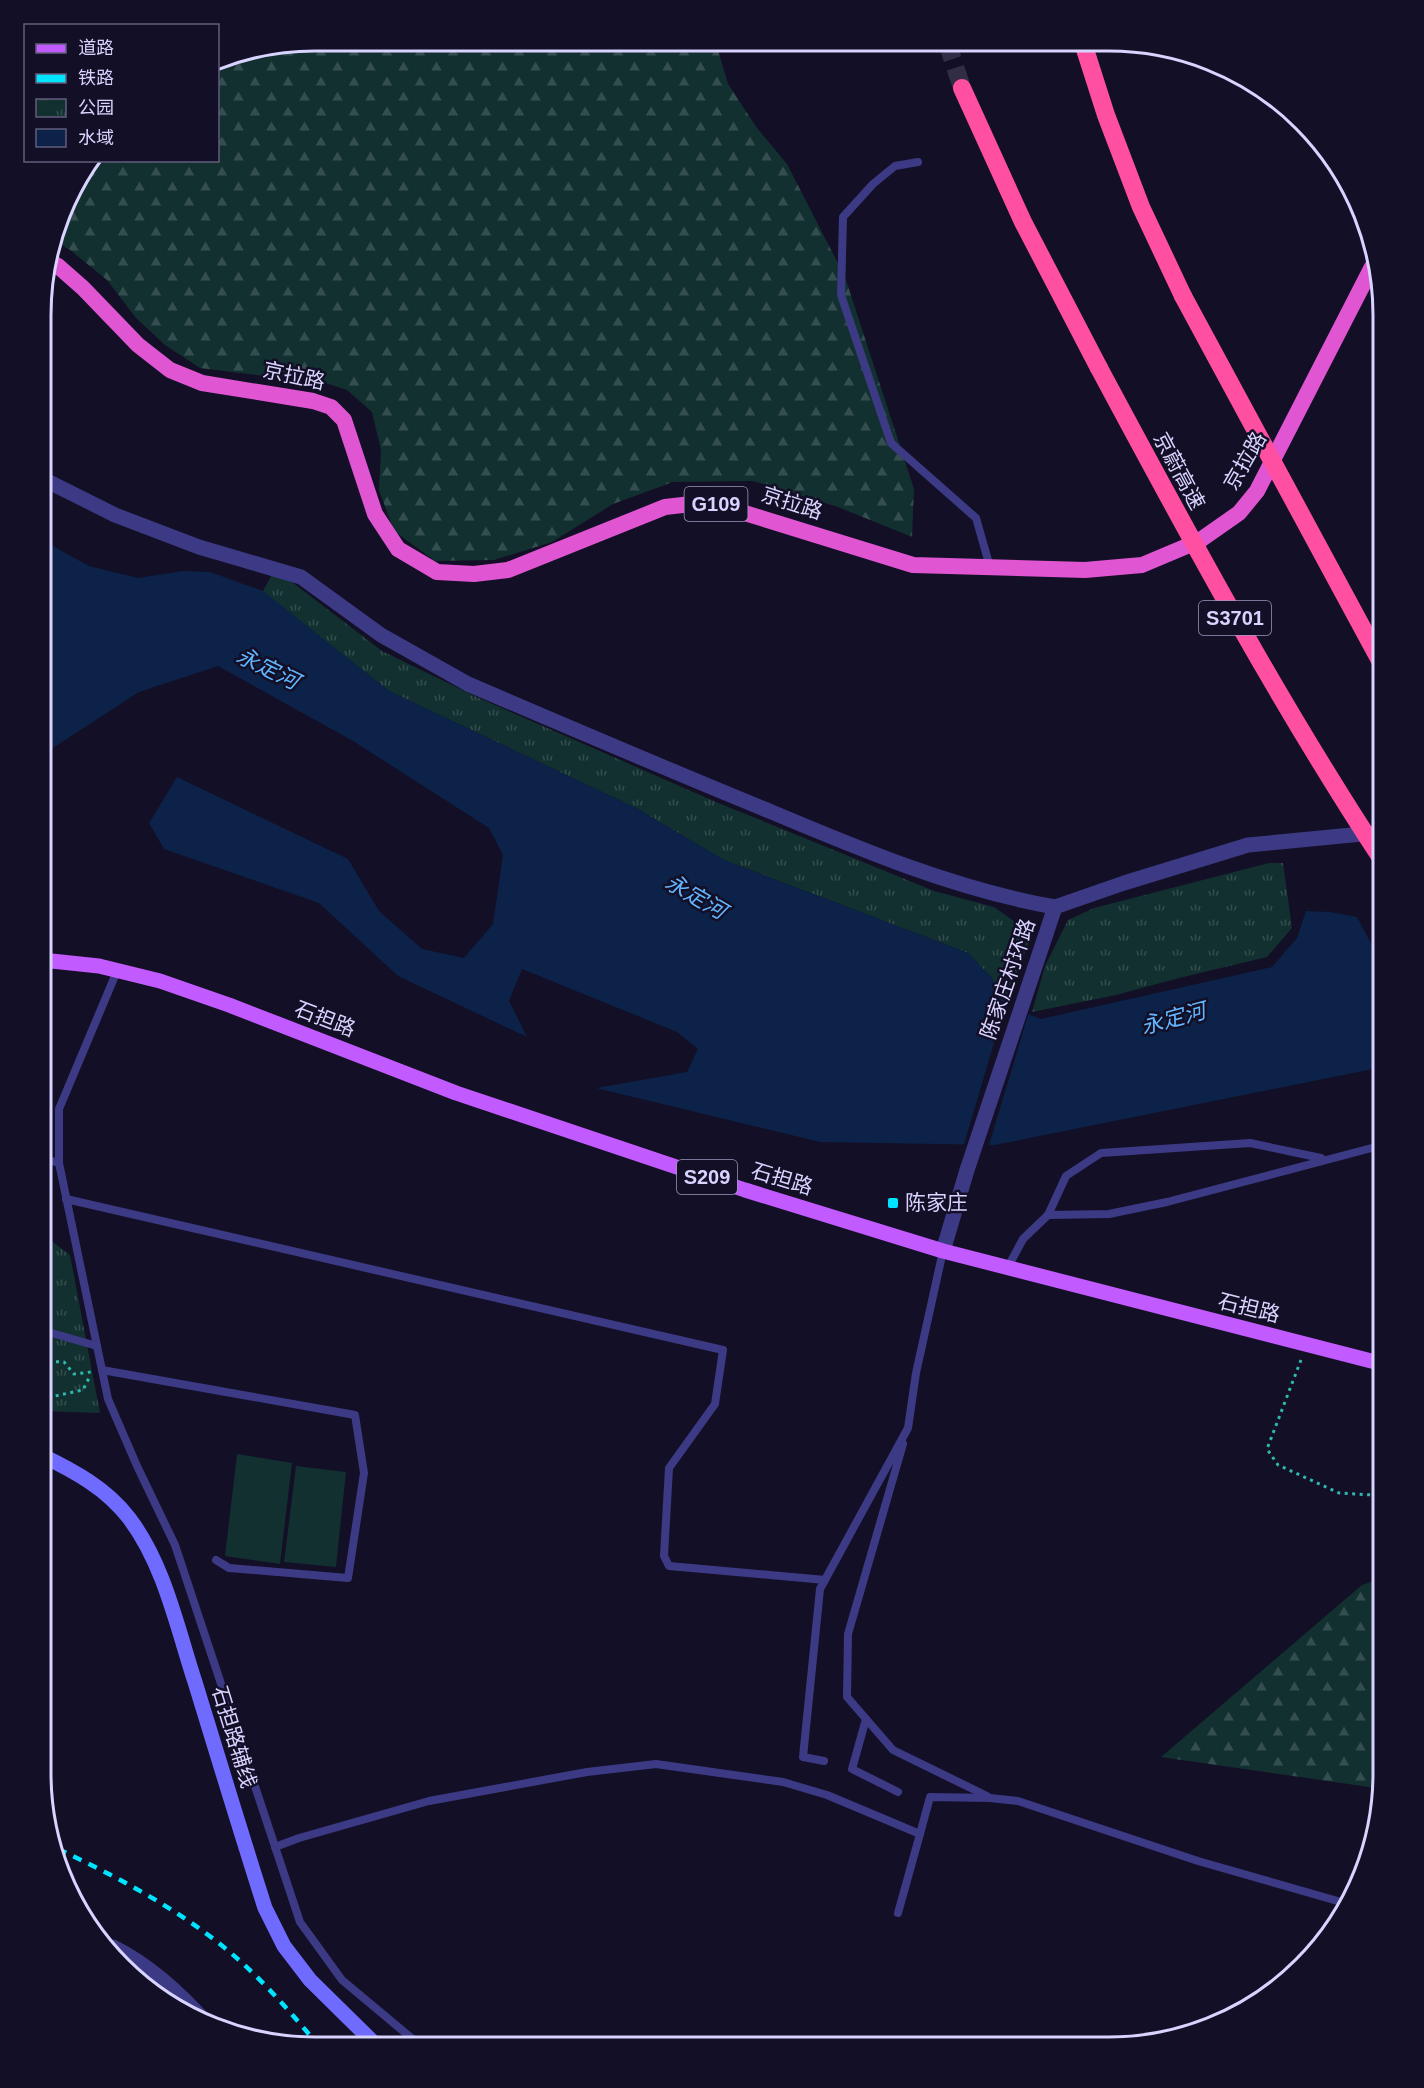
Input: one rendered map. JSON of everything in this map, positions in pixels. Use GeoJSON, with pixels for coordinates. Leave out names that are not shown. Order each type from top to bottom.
{"type":"FeatureCollection","features":[{"type":"Feature","properties":{"kind":"highway"},"geometry":{"type":"LineString","coordinates":[[1086,51],[1106,115],[1141,207],[1183,296],[1373,648]]}},
{"type":"Feature","properties":{"kind":"highway","name":"京蔚高速"},"geometry":{"type":"LineString","coordinates":[[962,88],[1023,222],[1207,570],[1330,781],[1373,846]]}},
{"type":"Feature","properties":{"kind":"highway","name":"京拉路"},"geometry":{"type":"LineString","coordinates":[[56,265],[83,288],[138,345],[170,370],[202,383],[313,401],[331,407],[344,420],[375,514],[398,549],[437,572],[474,574],[508,570],[665,507],[709,502],[913,565],[1085,570],[1142,565],[1198,541],[1239,513],[1257,491],[1369,272]]}},
{"type":"Feature","properties":{"kind":"main road","name":"石担路"},"geometry":{"type":"LineString","coordinates":[[51,961],[99,966],[160,981],[229,1005],[456,1093],[745,1190],[943,1251],[1373,1361]]}},
{"type":"Feature","properties":{"kind":"main road","name":"石担路辅线"},"geometry":{"type":"LineString","coordinates":[[51,1460],[80,1473],[109,1496],[129,1518],[149,1551],[170,1604],[265,1908],[285,1946],[310,1980],[368,2037]]}},
{"type":"Feature","properties":{"kind":"street"},"geometry":{"type":"LineString","coordinates":[[51,483],[125,519],[199,547],[301,577],[381,635],[438,669],[659,766],[865,851],[1008,899],[1055,907]]}},
{"type":"Feature","properties":{"kind":"street","name":"陈家庄村环路"},"geometry":{"type":"LineString","coordinates":[[943,1251],[967,1170],[1055,907],[1248,845],[1373,833]]}},
{"type":"Feature","properties":{"kind":"street"},"geometry":{"type":"LineString","coordinates":[[120,1950],[164,1982],[186,2004]]}},
{"type":"Feature","properties":{"kind":"lane"},"geometry":{"type":"LineString","coordinates":[[918,162],[895,166],[873,184],[843,217],[841,295],[891,443],[976,518],[990,567]]}},
{"type":"Feature","properties":{"kind":"lane"},"geometry":{"type":"LineString","coordinates":[[117,970],[59,1109],[59,1163],[108,1399],[137,1466],[176,1545],[300,1922],[342,1980],[410,2037]]}},
{"type":"Feature","properties":{"kind":"lane"},"geometry":{"type":"LineString","coordinates":[[1008,1268],[1023,1239],[1048,1215],[1066,1176],[1101,1153],[1250,1143],[1325,1159]]}},
{"type":"Feature","properties":{"kind":"lane"},"geometry":{"type":"LineString","coordinates":[[1048,1215],[1109,1214],[1167,1202],[1373,1147]]}},
{"type":"Feature","properties":{"kind":"lane"},"geometry":{"type":"LineString","coordinates":[[51,1161],[59,1163]]}},
{"type":"Feature","properties":{"kind":"lane"},"geometry":{"type":"LineString","coordinates":[[66,1199],[723,1350],[714,1404],[669,1468],[664,1556],[669,1566],[825,1580]]}},
{"type":"Feature","properties":{"kind":"lane"},"geometry":{"type":"LineString","coordinates":[[943,1251],[916,1373],[908,1428],[848,1634],[847,1697],[893,1750],[990,1798]]}},
{"type":"Feature","properties":{"kind":"lane"},"geometry":{"type":"LineString","coordinates":[[51,1333],[97,1346]]}},
{"type":"Feature","properties":{"kind":"lane"},"geometry":{"type":"LineString","coordinates":[[102,1370],[355,1415],[364,1473],[348,1578],[229,1568],[216,1560]]}},
{"type":"Feature","properties":{"kind":"lane"},"geometry":{"type":"LineString","coordinates":[[824,1761],[803,1757],[820,1589],[908,1428]]}},
{"type":"Feature","properties":{"kind":"lane"},"geometry":{"type":"LineString","coordinates":[[866,1719],[852,1769],[898,1792]]}},
{"type":"Feature","properties":{"kind":"lane"},"geometry":{"type":"LineString","coordinates":[[275,1847],[429,1801],[587,1772],[656,1764],[783,1782],[827,1795],[920,1834]]}},
{"type":"Feature","properties":{"kind":"lane"},"geometry":{"type":"LineString","coordinates":[[898,1913],[930,1797],[1018,1801],[1197,1861],[1340,1902]]}},
{"type":"Feature","properties":{"kind":"path"},"geometry":{"type":"LineString","coordinates":[[1308,1344],[1267,1449],[1278,1465],[1339,1493],[1373,1495]]}},
{"type":"Feature","properties":{"kind":"path"},"geometry":{"type":"LineString","coordinates":[[51,1361],[64,1362],[74,1374],[92,1372],[82,1390],[51,1397]]}},
{"type":"Feature","properties":{"kind":"green space"},"geometry":{"type":"Polygon","coordinates":[[[315,51],[718,51],[728,84],[757,128],[787,164],[845,277],[914,489],[912,537],[838,507],[753,481],[673,482],[613,504],[552,542],[494,560],[435,561],[394,531],[379,490],[381,450],[372,412],[347,390],[313,379],[273,377],[200,368],[165,345],[136,318],[107,280],[61,245],[65,230],[78,198],[101,162],[219,162],[219,69],[230,65],[281,53],[315,51]]]}},
{"type":"Feature","properties":{"kind":"green space"},"geometry":{"type":"Polygon","coordinates":[[[275,569],[382,651],[479,698],[716,802],[934,891],[994,907],[1032,934],[1005,1005],[992,978],[968,953],[724,860],[636,808],[389,691],[268,597],[263,591],[275,569]]]}},
{"type":"Feature","properties":{"kind":"green space"},"geometry":{"type":"Polygon","coordinates":[[[1269,863],[1283,863],[1292,928],[1267,957],[1116,995],[1032,1012],[1045,966],[1068,920],[1094,908],[1269,863]]]}},
{"type":"Feature","properties":{"kind":"green space"},"geometry":{"type":"Polygon","coordinates":[[[51,1241],[70,1255],[100,1413],[51,1411],[51,1241]]]}},
{"type":"Feature","properties":{"kind":"green space"},"geometry":{"type":"Polygon","coordinates":[[[237,1454],[292,1463],[280,1564],[225,1556],[237,1454]]]}},
{"type":"Feature","properties":{"kind":"green space"},"geometry":{"type":"Polygon","coordinates":[[[296,1466],[346,1472],[336,1567],[284,1562],[296,1466]]]}},
{"type":"Feature","properties":{"kind":"green space"},"geometry":{"type":"Polygon","coordinates":[[[1373,1581],[1372,1787],[1161,1757],[1362,1585],[1373,1581]]]}},
{"type":"Feature","properties":{"kind":"water","name":"永定河"},"geometry":{"type":"Polygon","coordinates":[[[51,545],[89,566],[138,578],[183,571],[210,572],[263,591],[389,691],[636,808],[724,860],[968,953],[992,978],[1005,1005],[1041,1019],[1272,967],[1297,938],[1306,911],[1330,912],[1357,917],[1373,947],[1373,1069],[995,1145],[820,1142],[596,1088],[687,1072],[698,1049],[677,1032],[522,969],[509,1001],[527,1037],[398,976],[319,903],[164,849],[149,823],[177,777],[348,859],[379,911],[422,949],[464,958],[493,924],[503,855],[489,828],[353,741],[218,666],[139,692],[51,749],[51,545]]]}},
{"type":"Feature","properties":{"kind":"pier"},"geometry":{"type":"Polygon","coordinates":[[[1006,1002],[1029,1012],[988,1148],[963,1148],[1006,1002]]]}},
{"type":"Feature","properties":{"kind":"tunnel"},"geometry":{"type":"LineString","coordinates":[[950,51],[962,88]]}},
{"type":"Feature","properties":{"kind":"railway"},"geometry":{"type":"LineString","coordinates":[[63,1851],[112,1875],[164,1905],[212,1938],[257,1977],[311,2037]]}},
{"type":"Feature","properties":{"kind":"place","name":"陈家庄"},"geometry":{"type":"Point","coordinates":[893,1203]}}]}
